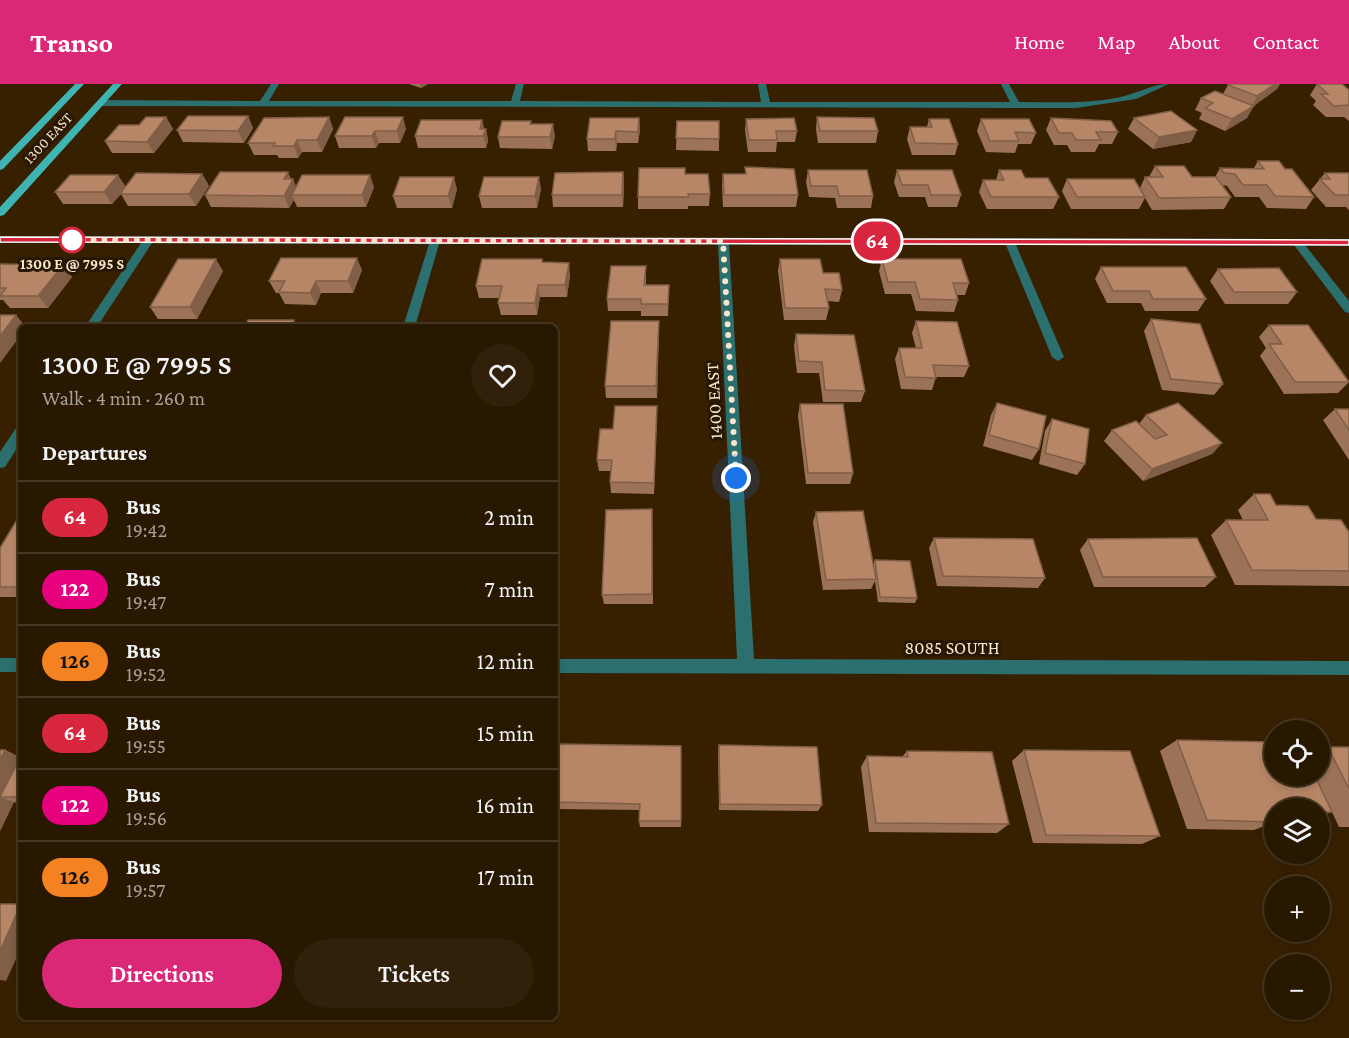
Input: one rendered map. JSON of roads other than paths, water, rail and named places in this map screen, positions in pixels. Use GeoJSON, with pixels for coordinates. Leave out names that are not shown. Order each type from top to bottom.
{"type":"FeatureCollection","features":[{"type":"Feature","properties":{"kind":"main road","name":"1300 EAST"},"geometry":{"type":"LineString","coordinates":[[0,166],[80,84]]}},
{"type":"Feature","properties":{"kind":"main road","name":"1300 EAST"},"geometry":{"type":"LineString","coordinates":[[0,213],[118,84]]}},
{"type":"Feature","properties":{"kind":"street"},"geometry":{"type":"LineString","coordinates":[[262,104],[275,84]]}},
{"type":"Feature","properties":{"kind":"street"},"geometry":{"type":"LineString","coordinates":[[515,104],[520,84]]}},
{"type":"Feature","properties":{"kind":"street"},"geometry":{"type":"LineString","coordinates":[[762,84],[766,104]]}},
{"type":"Feature","properties":{"kind":"street"},"geometry":{"type":"LineString","coordinates":[[1005,84],[1016,105]]}},
{"type":"Feature","properties":{"kind":"street"},"geometry":{"type":"LineString","coordinates":[[101,104],[1107,104],[1135,98],[1165,84]]}},
{"type":"Feature","properties":{"kind":"street"},"geometry":{"type":"LineString","coordinates":[[0,240],[1349,242]]}},
{"type":"Feature","properties":{"kind":"street"},"geometry":{"type":"LineString","coordinates":[[93,324],[149,240]]}},
{"type":"Feature","properties":{"kind":"street"},"geometry":{"type":"LineString","coordinates":[[410,324],[435,241]]}},
{"type":"Feature","properties":{"kind":"street","name":"1400 EAST"},"geometry":{"type":"LineString","coordinates":[[723,241],[746,667]]}},
{"type":"Feature","properties":{"kind":"street"},"geometry":{"type":"LineString","coordinates":[[1010,242],[1058,357]]}},
{"type":"Feature","properties":{"kind":"street"},"geometry":{"type":"LineString","coordinates":[[1297,242],[1349,309]]}},
{"type":"Feature","properties":{"kind":"street"},"geometry":{"type":"LineString","coordinates":[[0,463],[18,436]]}},
{"type":"Feature","properties":{"kind":"street"},"geometry":{"type":"LineString","coordinates":[[0,665],[18,665]]}},
{"type":"Feature","properties":{"kind":"street","name":"8085 SOUTH"},"geometry":{"type":"LineString","coordinates":[[558,666],[1349,668]]}},
{"type":"Feature","properties":{"kind":"place","name":"1300 E @ 7995 S"},"geometry":{"type":"Point","coordinates":[72,240]}}]}
